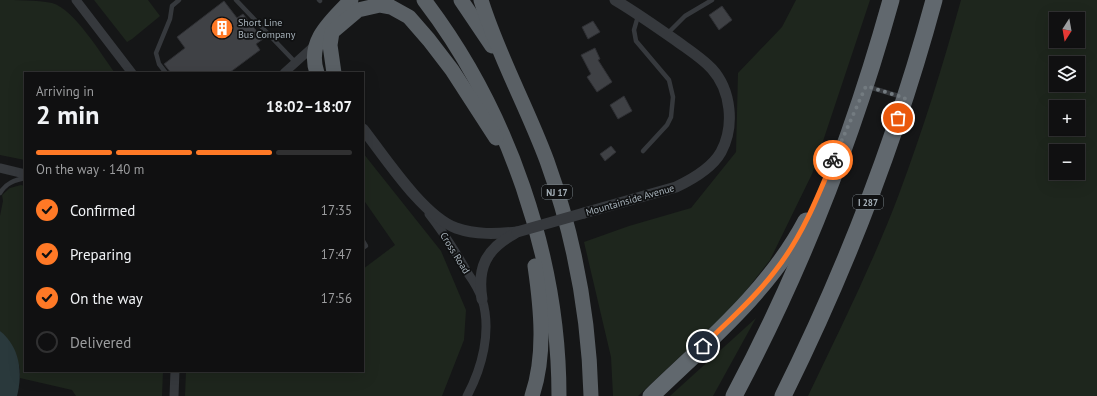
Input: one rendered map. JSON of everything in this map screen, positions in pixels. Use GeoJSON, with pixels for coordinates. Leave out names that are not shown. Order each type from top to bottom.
{"type":"FeatureCollection","features":[{"type":"Feature","properties":{"kind":"highway"},"geometry":{"type":"LineString","coordinates":[[317,72],[315,64],[315,45],[327,25],[351,0]]}},
{"type":"Feature","properties":{"kind":"highway"},"geometry":{"type":"LineString","coordinates":[[424,0],[462,55],[491,109],[517,171],[540,248],[550,297],[558,361],[559,396]]}},
{"type":"Feature","properties":{"kind":"highway","name":"NJ 17"},"geometry":{"type":"LineString","coordinates":[[461,0],[488,39],[519,96],[546,160],[569,237],[581,292],[586,325],[591,396]]}},
{"type":"Feature","properties":{"kind":"highway"},"geometry":{"type":"LineString","coordinates":[[481,0],[519,96]]}},
{"type":"Feature","properties":{"kind":"highway"},"geometry":{"type":"LineString","coordinates":[[734,396],[803,254],[831,183],[866,86],[891,0]]}},
{"type":"Feature","properties":{"kind":"highway","name":"I 287"},"geometry":{"type":"LineString","coordinates":[[783,396],[825,307],[856,235],[905,98],[934,0]]}},
{"type":"Feature","properties":{"kind":"highway"},"geometry":{"type":"LineString","coordinates":[[315,45],[358,10],[369,6],[391,7],[409,17],[452,70],[517,171]]}},
{"type":"Feature","properties":{"kind":"highway"},"geometry":{"type":"LineString","coordinates":[[332,32],[330,45],[334,72]]}},
{"type":"Feature","properties":{"kind":"highway"},"geometry":{"type":"LineString","coordinates":[[651,396],[749,301],[775,272],[796,240],[812,210],[866,86]]}},
{"type":"Feature","properties":{"kind":"highway"},"geometry":{"type":"LineString","coordinates":[[527,203],[536,272],[540,322],[539,363],[532,396]]}},
{"type":"Feature","properties":{"kind":"street"},"geometry":{"type":"LineString","coordinates":[[76,0],[131,72]]}},
{"type":"Feature","properties":{"kind":"street","name":"Mountainside Avenue"},"geometry":{"type":"LineString","coordinates":[[421,203],[443,221],[460,229],[489,234],[517,232],[676,187],[708,168],[721,152],[728,130],[730,109],[723,86],[711,68],[639,14],[615,0]]}},
{"type":"Feature","properties":{"kind":"street","name":"Mountainside Avenue"},"geometry":{"type":"LineString","coordinates":[[624,0],[639,14]]}},
{"type":"Feature","properties":{"kind":"street"},"geometry":{"type":"LineString","coordinates":[[285,72],[315,45]]}},
{"type":"Feature","properties":{"kind":"street","name":"Cross Road"},"geometry":{"type":"LineString","coordinates":[[364,130],[448,240],[482,299],[486,330],[485,346],[477,375],[466,396]]}},
{"type":"Feature","properties":{"kind":"street"},"geometry":{"type":"LineString","coordinates":[[0,168],[24,174]]}},
{"type":"Feature","properties":{"kind":"street","name":"Mountainside Avenue"},"geometry":{"type":"LineString","coordinates":[[482,299],[480,278],[487,257],[494,247],[504,239],[517,232]]}},
{"type":"Feature","properties":{"kind":"street"},"geometry":{"type":"LineString","coordinates":[[174,396],[175,372]]}},
{"type":"Feature","properties":{"kind":"lane"},"geometry":{"type":"LineString","coordinates":[[165,72],[159,64],[156,53],[170,19],[172,6],[179,0]]}},
{"type":"Feature","properties":{"kind":"lane"},"geometry":{"type":"LineString","coordinates":[[236,0],[296,63]]}},
{"type":"Feature","properties":{"kind":"lane"},"geometry":{"type":"LineString","coordinates":[[667,34],[685,16],[712,0]]}},
{"type":"Feature","properties":{"kind":"lane"},"geometry":{"type":"LineString","coordinates":[[639,14],[634,30],[636,41],[669,80],[673,97],[671,117],[667,125],[643,150]]}},
{"type":"Feature","properties":{"kind":"lane"},"geometry":{"type":"LineString","coordinates":[[866,86],[905,98]]}},
{"type":"Feature","properties":{"kind":"lane"},"geometry":{"type":"LineString","coordinates":[[0,193],[2,189],[11,181],[24,178]]}},
{"type":"Feature","properties":{"kind":"shaded area"},"geometry":{"type":"Polygon","coordinates":[[[0,0],[40,1],[52,3],[60,7],[78,23],[114,72],[24,72],[24,160],[0,155],[0,0]]]}},
{"type":"Feature","properties":{"kind":"shaded area"},"geometry":{"type":"Polygon","coordinates":[[[94,0],[148,0],[160,16],[127,42],[94,0]]]}},
{"type":"Feature","properties":{"kind":"shaded area"},"geometry":{"type":"Polygon","coordinates":[[[796,0],[870,0],[812,174],[770,260],[734,306],[638,396],[613,396],[611,357],[584,242],[629,226],[691,208],[736,152],[738,73],[782,27],[796,0]]]}},
{"type":"Feature","properties":{"kind":"shaded area"},"geometry":{"type":"Polygon","coordinates":[[[961,0],[1097,0],[1097,396],[808,396],[856,296],[889,220],[908,170],[940,73],[961,0]]]}},
{"type":"Feature","properties":{"kind":"shaded area"},"geometry":{"type":"Polygon","coordinates":[[[364,154],[441,251],[466,310],[464,340],[442,396],[185,396],[186,372],[364,372],[364,268],[395,245],[364,200],[364,154]]]}},
{"type":"Feature","properties":{"kind":"shaded area"},"geometry":{"type":"Polygon","coordinates":[[[21,185],[24,186],[24,372],[163,372],[162,396],[76,396],[72,390],[20,378],[20,368],[14,350],[0,331],[0,216],[3,201],[2,195],[10,188],[21,185]]]}},
{"type":"Feature","properties":{"kind":"shaded area"},"geometry":{"type":"Polygon","coordinates":[[[756,318],[713,396],[670,396],[756,318]]]}},
{"type":"Feature","properties":{"kind":"shaded area"},"geometry":{"type":"Polygon","coordinates":[[[0,331],[7,337],[16,353],[20,370],[17,396],[0,396],[0,331]]]}},
{"type":"Feature","properties":{"kind":"building","name":"Short Line Bus Company"},"geometry":{"type":"Polygon","coordinates":[[[224,1],[237,18],[243,14],[263,39],[256,44],[260,50],[230,72],[170,72],[164,64],[185,48],[177,37],[224,1]]]}},
{"type":"Feature","properties":{"kind":"building"},"geometry":{"type":"Polygon","coordinates":[[[722,6],[732,20],[719,30],[709,15],[722,6]]]}},
{"type":"Feature","properties":{"kind":"building"},"geometry":{"type":"Polygon","coordinates":[[[593,21],[600,32],[588,39],[582,27],[593,21]]]}},
{"type":"Feature","properties":{"kind":"building"},"geometry":{"type":"Polygon","coordinates":[[[595,48],[600,59],[598,60],[612,82],[597,92],[587,77],[591,74],[581,55],[595,48]]]}},
{"type":"Feature","properties":{"kind":"building"},"geometry":{"type":"Polygon","coordinates":[[[624,96],[632,111],[618,119],[610,105],[624,96]]]}},
{"type":"Feature","properties":{"kind":"building"},"geometry":{"type":"Polygon","coordinates":[[[611,146],[616,152],[605,161],[600,154],[611,146]]]}},
{"type":"Feature","properties":{"kind":"way so far"},"geometry":{"type":"LineString","coordinates":[[833,160],[866,86],[905,98],[898,118]]}},
{"type":"Feature","properties":{"kind":"place","name":"Short Line Bus Company"},"geometry":{"type":"Point","coordinates":[222,28]}},
{"type":"Feature","properties":{"kind":"route"},"geometry":{"type":"LineString","coordinates":[[703,346],[749,301],[775,272],[806,222],[833,160]]}}]}
